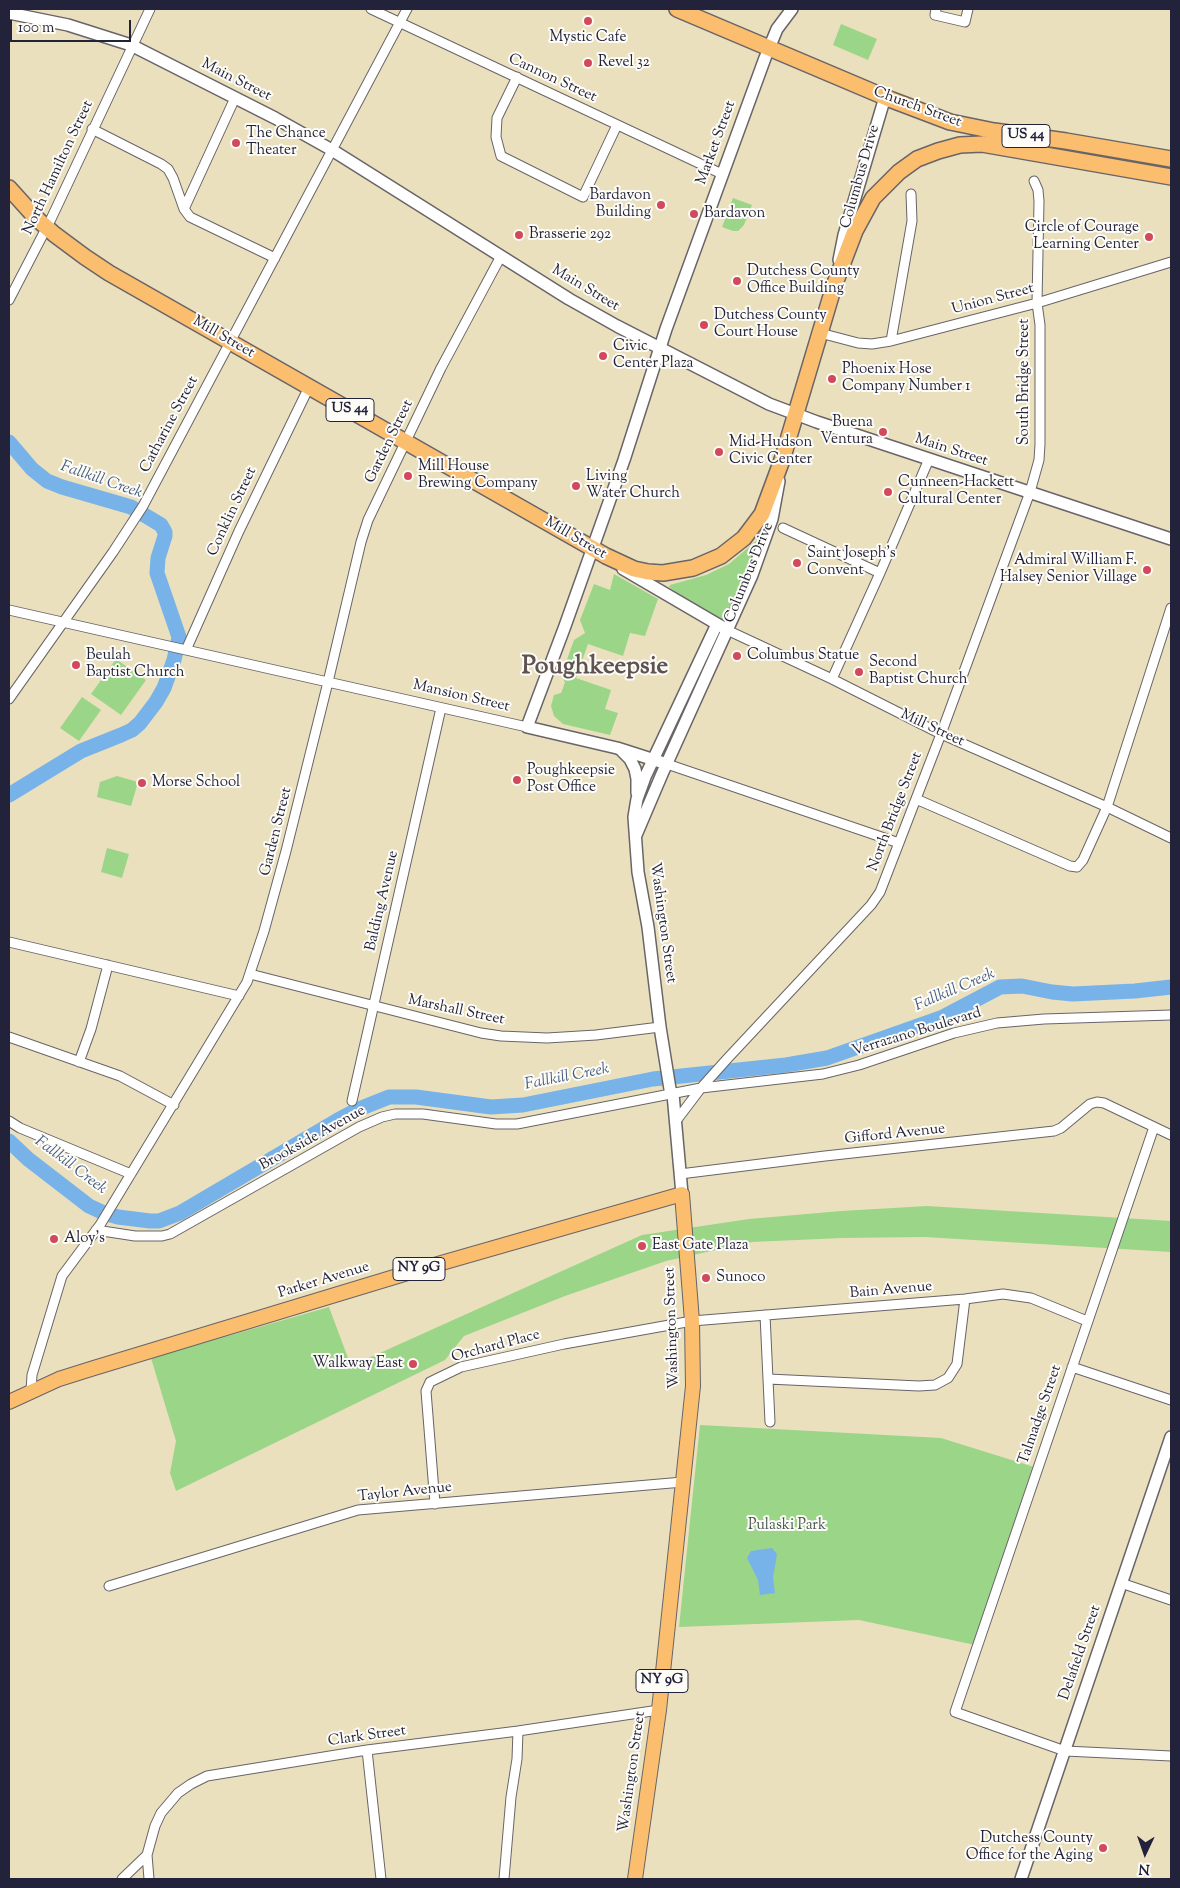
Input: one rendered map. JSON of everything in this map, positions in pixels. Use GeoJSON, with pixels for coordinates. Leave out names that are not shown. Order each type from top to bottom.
{"type":"FeatureCollection","features":[{"type":"Feature","properties":{"kind":"highway","name":"Church Street"},"geometry":{"type":"LineString","coordinates":[[677,9],[884,97],[936,117],[979,129],[1096,145],[1171,159]]}},
{"type":"Feature","properties":{"kind":"highway","name":"Columbus Drive"},"geometry":{"type":"LineString","coordinates":[[782,460],[834,286],[864,211],[882,187],[898,172],[924,156],[953,147],[982,144],[1171,177]]}},
{"type":"Feature","properties":{"kind":"highway","name":"Mill Street"},"geometry":{"type":"LineString","coordinates":[[9,188],[47,228],[96,265],[606,556]]}},
{"type":"Feature","properties":{"kind":"highway","name":"US 44"},"geometry":{"type":"LineString","coordinates":[[606,556],[634,569],[656,573],[686,570],[714,560],[738,543],[758,520],[782,460]]}},
{"type":"Feature","properties":{"kind":"main road","name":"Washington Street"},"geometry":{"type":"LineString","coordinates":[[635,1879],[659,1710],[694,1372],[692,1320],[682,1194]]}},
{"type":"Feature","properties":{"kind":"main road","name":"Parker Avenue"},"geometry":{"type":"LineString","coordinates":[[9,1402],[76,1373],[322,1298],[682,1194]]}},
{"type":"Feature","properties":{"kind":"street","name":"North Hamilton Street"},"geometry":{"type":"LineString","coordinates":[[9,300],[47,228],[150,9]]}},
{"type":"Feature","properties":{"kind":"street","name":"Cannon Street"},"geometry":{"type":"LineString","coordinates":[[371,9],[722,174]]}},
{"type":"Feature","properties":{"kind":"street","name":"Catharine Street"},"geometry":{"type":"LineString","coordinates":[[9,699],[136,517],[406,9]]}},
{"type":"Feature","properties":{"kind":"street","name":"Market Street"},"geometry":{"type":"LineString","coordinates":[[660,349],[769,48],[778,29],[792,9]]}},
{"type":"Feature","properties":{"kind":"street"},"geometry":{"type":"LineString","coordinates":[[936,9],[935,15],[965,22],[968,9]]}},
{"type":"Feature","properties":{"kind":"street","name":"Main Street"},"geometry":{"type":"LineString","coordinates":[[9,13],[68,25],[132,45],[235,98],[332,150],[569,299],[737,389],[796,414],[1171,539]]}},
{"type":"Feature","properties":{"kind":"street"},"geometry":{"type":"LineString","coordinates":[[517,77],[497,118],[497,143],[501,156],[583,197],[618,125]]}},
{"type":"Feature","properties":{"kind":"street","name":"Columbus Drive"},"geometry":{"type":"LineString","coordinates":[[834,286],[844,236],[884,97]]}},
{"type":"Feature","properties":{"kind":"street"},"geometry":{"type":"LineString","coordinates":[[184,209],[235,98]]}},
{"type":"Feature","properties":{"kind":"street"},"geometry":{"type":"LineString","coordinates":[[92,129],[161,164],[168,170],[173,178],[184,209],[190,217],[275,258]]}},
{"type":"Feature","properties":{"kind":"street","name":"South Bridge Street"},"geometry":{"type":"LineString","coordinates":[[1030,492],[1040,444],[1040,325],[1037,303],[1039,201],[1034,180]]}},
{"type":"Feature","properties":{"kind":"street"},"geometry":{"type":"LineString","coordinates":[[890,341],[912,221],[911,194]]}},
{"type":"Feature","properties":{"kind":"street","name":"Garden Street"},"geometry":{"type":"LineString","coordinates":[[31,1391],[32,1375],[59,1282],[65,1270],[104,1219],[239,996],[250,974],[274,896],[368,520],[405,442],[501,256]]}},
{"type":"Feature","properties":{"kind":"street","name":"Union Street"},"geometry":{"type":"LineString","coordinates":[[820,333],[858,343],[872,344],[890,341],[1037,303],[1171,262]]}},
{"type":"Feature","properties":{"kind":"street"},"geometry":{"type":"LineString","coordinates":[[527,727],[629,446],[660,349]]}},
{"type":"Feature","properties":{"kind":"street","name":"Conklin Street"},"geometry":{"type":"LineString","coordinates":[[185,650],[239,531],[309,387]]}},
{"type":"Feature","properties":{"kind":"street"},"geometry":{"type":"LineString","coordinates":[[832,679],[880,573],[928,459]]}},
{"type":"Feature","properties":{"kind":"street","name":"Columbus Drive"},"geometry":{"type":"LineString","coordinates":[[654,760],[722,627],[752,576],[774,510],[782,460]]}},
{"type":"Feature","properties":{"kind":"street","name":"North Bridge Street"},"geometry":{"type":"LineString","coordinates":[[676,1121],[701,1088],[880,892],[941,734],[1030,492]]}},
{"type":"Feature","properties":{"kind":"street"},"geometry":{"type":"LineString","coordinates":[[783,528],[880,573]]}},
{"type":"Feature","properties":{"kind":"street","name":"Mill Street"},"geometry":{"type":"LineString","coordinates":[[606,556],[634,576],[722,627],[832,679],[941,734],[1107,807],[1171,838]]}},
{"type":"Feature","properties":{"kind":"street"},"geometry":{"type":"LineString","coordinates":[[916,798],[1070,866],[1077,867],[1083,860],[1107,807],[1171,608]]}},
{"type":"Feature","properties":{"kind":"street","name":"Mansion Street"},"geometry":{"type":"LineString","coordinates":[[9,610],[621,749],[899,843]]}},
{"type":"Feature","properties":{"kind":"street","name":"Columbus Drive"},"geometry":{"type":"LineString","coordinates":[[667,764],[722,627]]}},
{"type":"Feature","properties":{"kind":"street","name":"Balding Avenue"},"geometry":{"type":"LineString","coordinates":[[352,1100],[441,708]]}},
{"type":"Feature","properties":{"kind":"street"},"geometry":{"type":"LineString","coordinates":[[621,749],[630,759],[636,772],[635,806]]}},
{"type":"Feature","properties":{"kind":"street","name":"Washington Street"},"geometry":{"type":"LineString","coordinates":[[654,760],[642,784],[635,806],[634,824],[638,872],[648,927],[660,1027],[676,1121],[682,1194]]}},
{"type":"Feature","properties":{"kind":"street","name":"Washington Street"},"geometry":{"type":"LineString","coordinates":[[636,835],[667,764]]}},
{"type":"Feature","properties":{"kind":"street"},"geometry":{"type":"LineString","coordinates":[[9,942],[239,996]]}},
{"type":"Feature","properties":{"kind":"street"},"geometry":{"type":"LineString","coordinates":[[79,1062],[91,1029],[108,965]]}},
{"type":"Feature","properties":{"kind":"street","name":"Marshall Street"},"geometry":{"type":"LineString","coordinates":[[250,974],[481,1033],[502,1036],[557,1037],[596,1035],[660,1027]]}},
{"type":"Feature","properties":{"kind":"street","name":"Verrazano Boulevard"},"geometry":{"type":"LineString","coordinates":[[672,1091],[823,1074],[859,1065],[954,1033],[997,1023],[1044,1019],[1171,1015]]}},
{"type":"Feature","properties":{"kind":"street"},"geometry":{"type":"LineString","coordinates":[[9,1037],[120,1076],[174,1105]]}},
{"type":"Feature","properties":{"kind":"street","name":"Brookside Avenue"},"geometry":{"type":"LineString","coordinates":[[96,1230],[135,1236],[162,1236],[170,1234],[359,1127],[382,1117],[395,1114],[416,1114],[507,1125],[672,1091]]}},
{"type":"Feature","properties":{"kind":"street","name":"Gifford Avenue"},"geometry":{"type":"LineString","coordinates":[[680,1174],[1046,1132],[1061,1128],[1090,1104],[1097,1102],[1104,1103],[1154,1127]]}},
{"type":"Feature","properties":{"kind":"street"},"geometry":{"type":"LineString","coordinates":[[9,1121],[20,1128],[131,1174]]}},
{"type":"Feature","properties":{"kind":"street"},"geometry":{"type":"LineString","coordinates":[[1154,1127],[1171,1135]]}},
{"type":"Feature","properties":{"kind":"street","name":"Talmadge Street"},"geometry":{"type":"LineString","coordinates":[[1065,1750],[955,1712],[1154,1127]]}},
{"type":"Feature","properties":{"kind":"street","name":"Bain Avenue"},"geometry":{"type":"LineString","coordinates":[[692,1320],[964,1299],[1003,1294],[1031,1298],[1087,1321]]}},
{"type":"Feature","properties":{"kind":"street"},"geometry":{"type":"LineString","coordinates":[[768,1379],[919,1386],[935,1385],[948,1378],[957,1364],[964,1299]]}},
{"type":"Feature","properties":{"kind":"street"},"geometry":{"type":"LineString","coordinates":[[765,1315],[770,1422]]}},
{"type":"Feature","properties":{"kind":"street","name":"Orchard Place"},"geometry":{"type":"LineString","coordinates":[[435,1504],[426,1392],[430,1382],[461,1367],[564,1344],[692,1320]]}},
{"type":"Feature","properties":{"kind":"street"},"geometry":{"type":"LineString","coordinates":[[1072,1366],[1171,1400]]}},
{"type":"Feature","properties":{"kind":"street","name":"Delafield Street"},"geometry":{"type":"LineString","coordinates":[[1020,1879],[1171,1437]]}},
{"type":"Feature","properties":{"kind":"street","name":"Taylor Avenue"},"geometry":{"type":"LineString","coordinates":[[109,1586],[358,1510],[683,1482]]}},
{"type":"Feature","properties":{"kind":"street"},"geometry":{"type":"LineString","coordinates":[[1121,1583],[1171,1600]]}},
{"type":"Feature","properties":{"kind":"street","name":"Clark Street"},"geometry":{"type":"LineString","coordinates":[[149,1879],[147,1856],[155,1826],[169,1803],[191,1784],[207,1776],[367,1750],[518,1731],[659,1710]]}},
{"type":"Feature","properties":{"kind":"street"},"geometry":{"type":"LineString","coordinates":[[504,1879],[510,1806],[517,1759],[518,1731]]}},
{"type":"Feature","properties":{"kind":"street"},"geometry":{"type":"LineString","coordinates":[[367,1750],[379,1879]]}},
{"type":"Feature","properties":{"kind":"street"},"geometry":{"type":"LineString","coordinates":[[1065,1750],[1171,1756]]}},
{"type":"Feature","properties":{"kind":"street"},"geometry":{"type":"LineString","coordinates":[[122,1879],[147,1856]]}},
{"type":"Feature","properties":{"kind":"green space"},"geometry":{"type":"Polygon","coordinates":[[[841,24],[877,39],[868,60],[833,45],[841,24]]]}},
{"type":"Feature","properties":{"kind":"green space"},"geometry":{"type":"Polygon","coordinates":[[[733,198],[752,205],[744,225],[738,231],[722,227],[733,198]]]}},
{"type":"Feature","properties":{"kind":"green space"},"geometry":{"type":"Polygon","coordinates":[[[767,522],[727,619],[723,623],[701,612],[669,587],[670,585],[706,575],[729,564],[757,540],[767,522]]]}},
{"type":"Feature","properties":{"kind":"green space"},"geometry":{"type":"Polygon","coordinates":[[[614,574],[658,599],[645,636],[630,633],[623,656],[588,644],[576,678],[611,690],[605,709],[618,713],[610,735],[563,724],[554,716],[551,706],[554,695],[561,693],[563,688],[565,682],[561,676],[574,640],[585,633],[580,620],[594,584],[610,590],[614,574]]]}},
{"type":"Feature","properties":{"kind":"green space"},"geometry":{"type":"Polygon","coordinates":[[[116,659],[146,680],[121,715],[91,694],[116,659]]]}},
{"type":"Feature","properties":{"kind":"green space"},"geometry":{"type":"Polygon","coordinates":[[[82,697],[101,710],[79,741],[60,728],[82,697]]]}},
{"type":"Feature","properties":{"kind":"green space"},"geometry":{"type":"Polygon","coordinates":[[[117,776],[138,782],[131,806],[97,797],[100,782],[117,776]]]}},
{"type":"Feature","properties":{"kind":"green space"},"geometry":{"type":"Polygon","coordinates":[[[107,848],[129,854],[122,878],[101,872],[107,848]]]}},
{"type":"Feature","properties":{"kind":"green space"},"geometry":{"type":"Polygon","coordinates":[[[927,1206],[1171,1221],[1171,1252],[925,1237],[842,1238],[752,1242],[666,1261],[565,1296],[464,1336],[445,1360],[176,1491],[170,1473],[176,1441],[151,1358],[329,1307],[351,1366],[642,1235],[749,1219],[927,1206]]]}},
{"type":"Feature","properties":{"kind":"green space","name":"Pulaski Park"},"geometry":{"type":"Polygon","coordinates":[[[700,1425],[941,1438],[1034,1467],[975,1645],[859,1620],[679,1627],[700,1425]]]}},
{"type":"Feature","properties":{"kind":"water"},"geometry":{"type":"Polygon","coordinates":[[[772,1548],[777,1554],[773,1578],[775,1593],[760,1595],[758,1580],[747,1558],[751,1551],[772,1548]]]}},
{"type":"Feature","properties":{"kind":"waterway","name":"Fallkill Creek"},"geometry":{"type":"LineString","coordinates":[[9,442],[32,469],[47,481],[131,507],[161,525],[165,536],[158,558],[157,573],[179,637],[174,660],[164,688],[140,723],[132,730],[81,751],[9,795]]}},
{"type":"Feature","properties":{"kind":"waterway","name":"Fallkill Creek"},"geometry":{"type":"LineString","coordinates":[[9,1141],[28,1159],[89,1206],[118,1217],[159,1221],[180,1213],[338,1120],[389,1097],[416,1097],[491,1107],[523,1105],[653,1079],[786,1065],[827,1058],[943,1017],[1000,987],[1022,986],[1073,994],[1171,987]]}},
{"type":"Feature","properties":{"kind":"place","name":"Mystic Cafe"},"geometry":{"type":"Point","coordinates":[588,21]}},
{"type":"Feature","properties":{"kind":"place","name":"Revel 32"},"geometry":{"type":"Point","coordinates":[588,63]}},
{"type":"Feature","properties":{"kind":"place","name":"The Chance Theater"},"geometry":{"type":"Point","coordinates":[236,143]}},
{"type":"Feature","properties":{"kind":"place","name":"Bardavon Building"},"geometry":{"type":"Point","coordinates":[661,205]}},
{"type":"Feature","properties":{"kind":"place","name":"Bardavon"},"geometry":{"type":"Point","coordinates":[694,214]}},
{"type":"Feature","properties":{"kind":"place","name":"Brasserie 292"},"geometry":{"type":"Point","coordinates":[519,235]}},
{"type":"Feature","properties":{"kind":"place","name":"Circle of Courage Learning Center"},"geometry":{"type":"Point","coordinates":[1149,237]}},
{"type":"Feature","properties":{"kind":"place","name":"Dutchess County Office Building"},"geometry":{"type":"Point","coordinates":[737,281]}},
{"type":"Feature","properties":{"kind":"place","name":"Dutchess County Court House"},"geometry":{"type":"Point","coordinates":[704,325]}},
{"type":"Feature","properties":{"kind":"place","name":"Civic Center Plaza"},"geometry":{"type":"Point","coordinates":[603,356]}},
{"type":"Feature","properties":{"kind":"place","name":"Phoenix Hose Company Number 1"},"geometry":{"type":"Point","coordinates":[832,379]}},
{"type":"Feature","properties":{"kind":"place","name":"Buena Ventura"},"geometry":{"type":"Point","coordinates":[883,432]}},
{"type":"Feature","properties":{"kind":"place","name":"Mid-Hudson Civic Center"},"geometry":{"type":"Point","coordinates":[719,452]}},
{"type":"Feature","properties":{"kind":"place","name":"Mill House Brewing Company"},"geometry":{"type":"Point","coordinates":[408,476]}},
{"type":"Feature","properties":{"kind":"place","name":"Living Water Church"},"geometry":{"type":"Point","coordinates":[576,486]}},
{"type":"Feature","properties":{"kind":"place","name":"Cunneen-Hackett Cultural Center"},"geometry":{"type":"Point","coordinates":[888,492]}},
{"type":"Feature","properties":{"kind":"place","name":"Saint Joseph's Convent"},"geometry":{"type":"Point","coordinates":[797,563]}},
{"type":"Feature","properties":{"kind":"place","name":"Admiral William F. Halsey Senior Village"},"geometry":{"type":"Point","coordinates":[1147,570]}},
{"type":"Feature","properties":{"kind":"place","name":"Columbus Statue"},"geometry":{"type":"Point","coordinates":[737,656]}},
{"type":"Feature","properties":{"kind":"place","name":"Beulah Baptist Church"},"geometry":{"type":"Point","coordinates":[76,665]}},
{"type":"Feature","properties":{"kind":"place","name":"Second Baptist Church"},"geometry":{"type":"Point","coordinates":[859,672]}},
{"type":"Feature","properties":{"kind":"place","name":"Poughkeepsie Post Office"},"geometry":{"type":"Point","coordinates":[517,780]}},
{"type":"Feature","properties":{"kind":"place","name":"Morse School"},"geometry":{"type":"Point","coordinates":[142,783]}},
{"type":"Feature","properties":{"kind":"place","name":"Aloy's"},"geometry":{"type":"Point","coordinates":[54,1239]}},
{"type":"Feature","properties":{"kind":"place","name":"East Gate Plaza"},"geometry":{"type":"Point","coordinates":[642,1246]}},
{"type":"Feature","properties":{"kind":"place","name":"Sunoco"},"geometry":{"type":"Point","coordinates":[706,1278]}},
{"type":"Feature","properties":{"kind":"place","name":"Walkway East"},"geometry":{"type":"Point","coordinates":[413,1364]}},
{"type":"Feature","properties":{"kind":"place","name":"Dutchess County Office for the Aging"},"geometry":{"type":"Point","coordinates":[1103,1848]}},
{"type":"Feature","properties":{"kind":"district","name":"Poughkeepsie"},"geometry":{"type":"Point","coordinates":[595,669]}}]}
